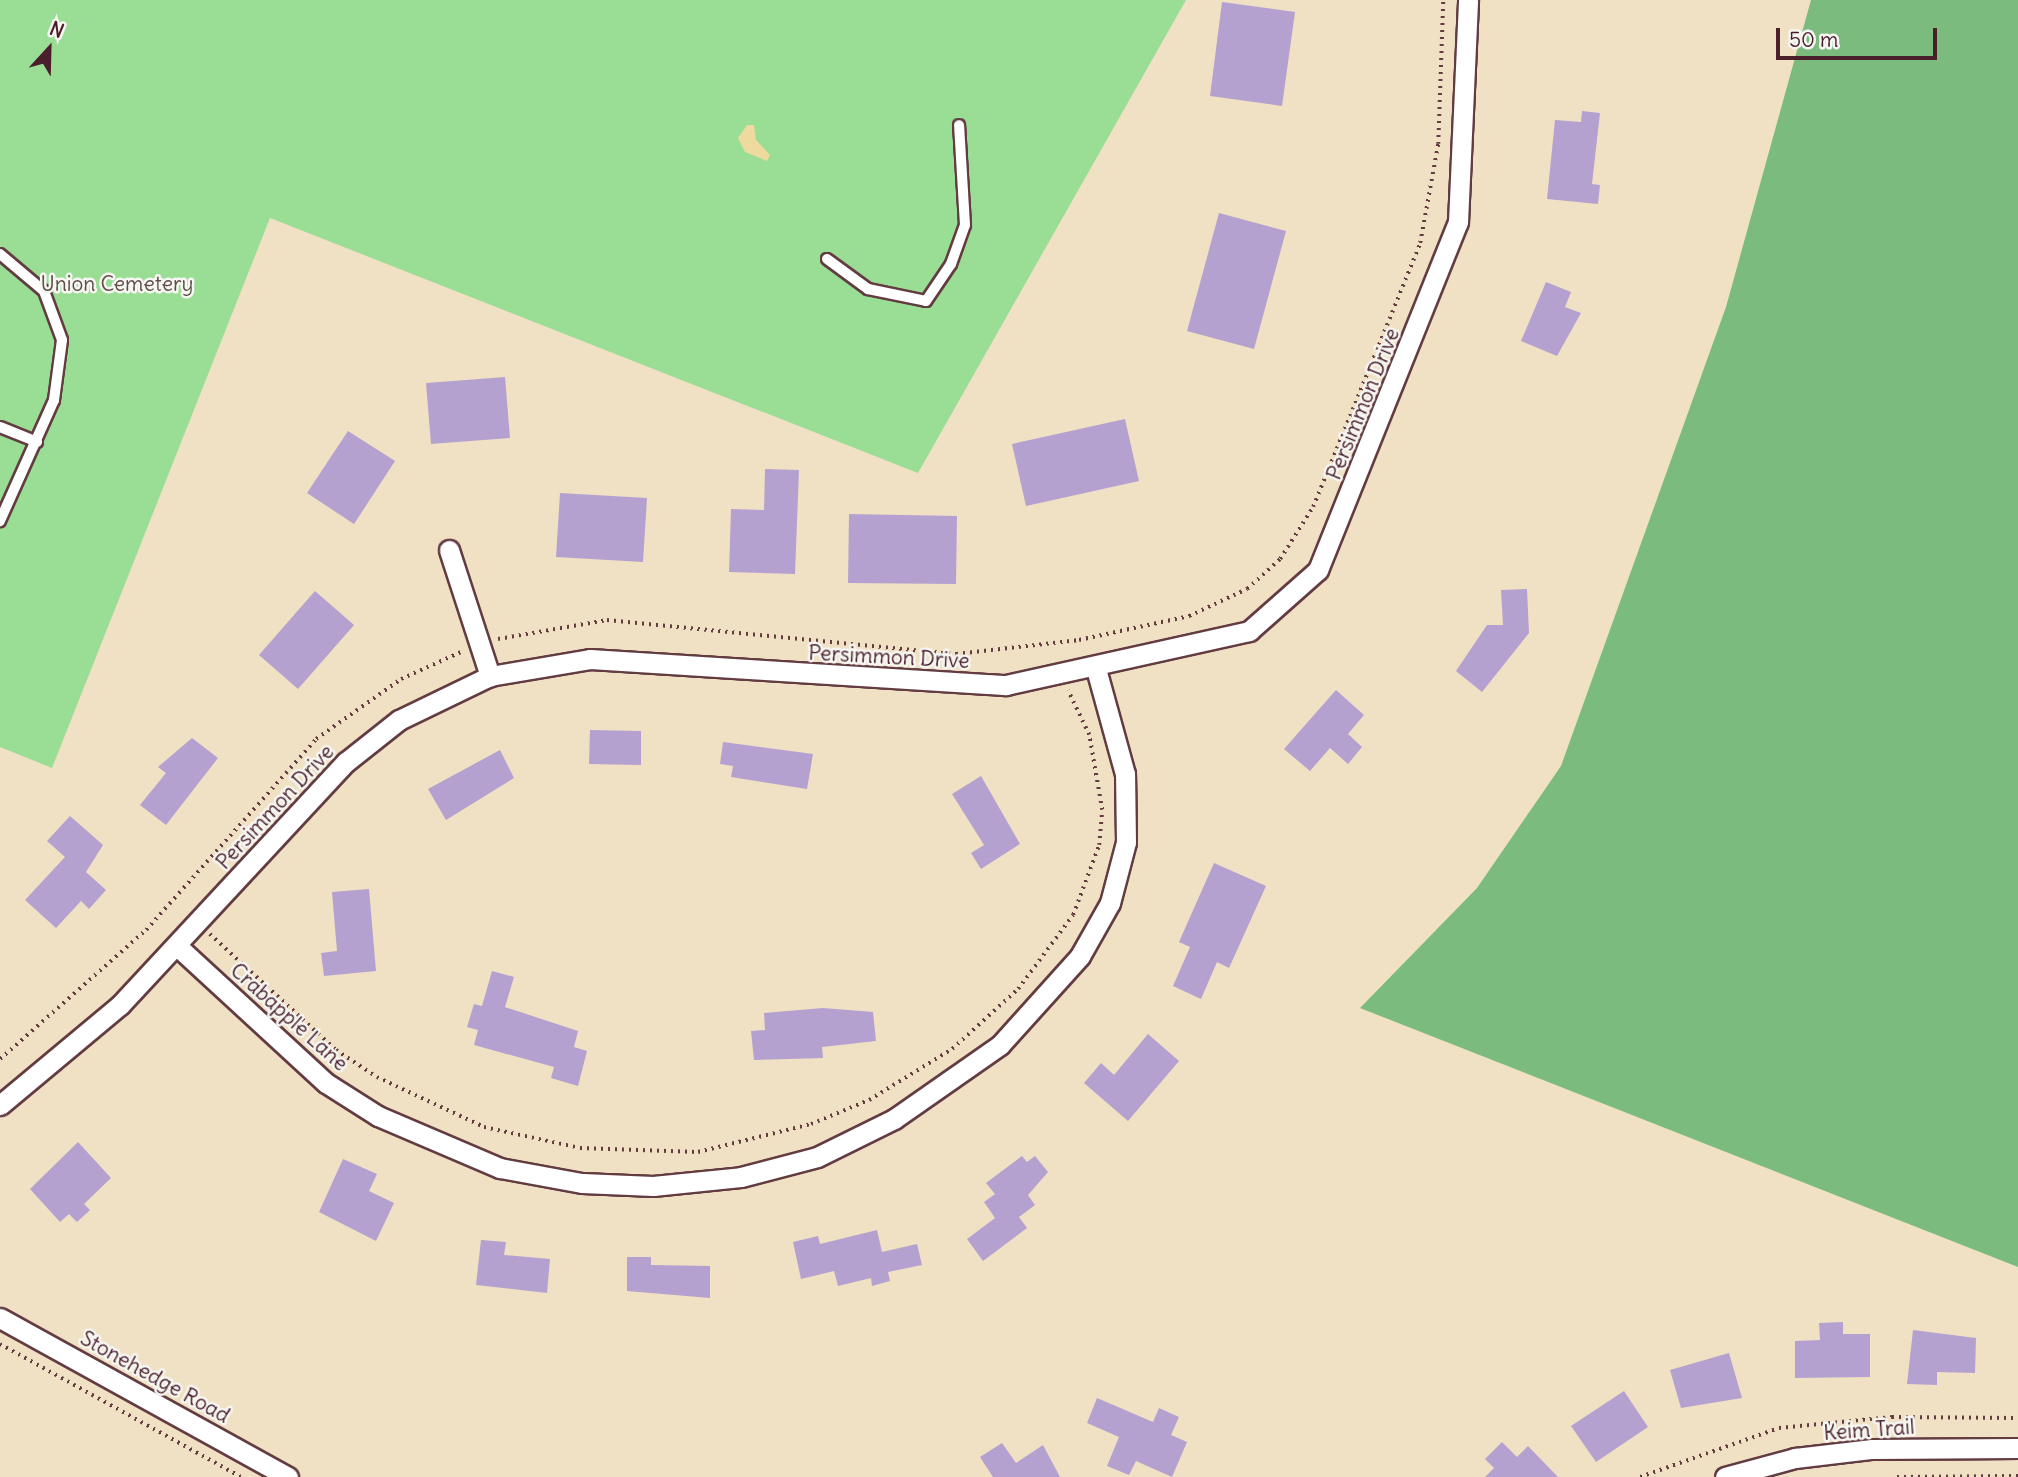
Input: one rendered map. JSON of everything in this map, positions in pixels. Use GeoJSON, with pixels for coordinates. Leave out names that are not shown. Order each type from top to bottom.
{"type":"FeatureCollection","features":[{"type":"Feature","properties":{"kind":"street","name":"Persimmon Drive"},"geometry":{"type":"LineString","coordinates":[[0,1105],[120,1005],[346,762],[399,720],[490,676],[590,659],[1006,685],[1096,669],[1249,631],[1318,570],[1458,222],[1468,0]]}},
{"type":"Feature","properties":{"kind":"street"},"geometry":{"type":"LineString","coordinates":[[449,550],[490,676]]}},
{"type":"Feature","properties":{"kind":"street","name":"Crabapple Lane"},"geometry":{"type":"LineString","coordinates":[[177,946],[326,1083],[378,1116],[500,1168],[582,1183],[653,1186],[741,1177],[817,1157],[894,1119],[1000,1045],[1080,956],[1104,914],[1126,842],[1125,774],[1096,669]]}},
{"type":"Feature","properties":{"kind":"street","name":"Stonehedge Road"},"geometry":{"type":"LineString","coordinates":[[0,1318],[288,1477]]}},
{"type":"Feature","properties":{"kind":"street","name":"Keim Trail"},"geometry":{"type":"LineString","coordinates":[[1725,1477],[1795,1458],[1872,1449],[2018,1448]]}},
{"type":"Feature","properties":{"kind":"lane"},"geometry":{"type":"LineString","coordinates":[[827,258],[868,289],[926,301],[951,264],[965,225],[959,125]]}},
{"type":"Feature","properties":{"kind":"lane"},"geometry":{"type":"LineString","coordinates":[[0,254],[44,290],[62,340],[54,400],[0,521]]}},
{"type":"Feature","properties":{"kind":"lane"},"geometry":{"type":"LineString","coordinates":[[0,428],[37,442]]}},
{"type":"Feature","properties":{"kind":"path"},"geometry":{"type":"LineString","coordinates":[[0,1059],[146,930],[316,739],[401,679],[480,644],[607,620],[956,654],[1079,640],[1189,616],[1247,589],[1280,559],[1313,507],[1420,243],[1438,144],[1443,0]]}},
{"type":"Feature","properties":{"kind":"path"},"geometry":{"type":"LineString","coordinates":[[209,933],[337,1050],[377,1077],[484,1127],[580,1148],[698,1152],[811,1124],[869,1100],[953,1049],[1018,989],[1073,915],[1099,845],[1102,810],[1088,735],[1068,689]]}},
{"type":"Feature","properties":{"kind":"path"},"geometry":{"type":"LineString","coordinates":[[0,1344],[241,1477]]}},
{"type":"Feature","properties":{"kind":"path"},"geometry":{"type":"LineString","coordinates":[[1640,1477],[1779,1428],[1892,1417],[2018,1418]]}},
{"type":"Feature","properties":{"kind":"path"},"geometry":{"type":"LineString","coordinates":[[1897,1477],[2018,1476]]}},
{"type":"Feature","properties":{"kind":"green space","name":"Union Cemetery"},"geometry":{"type":"Polygon","coordinates":[[[0,0],[1186,0],[918,473],[270,218],[52,768],[0,747],[0,0]]]}},
{"type":"Feature","properties":{"kind":"green space"},"geometry":{"type":"Polygon","coordinates":[[[1811,0],[2018,0],[2018,1267],[1360,1008],[1477,888],[1561,766],[1726,307],[1811,0]]]}},
{"type":"Feature","properties":{"kind":"sand"},"geometry":{"type":"Polygon","coordinates":[[[747,125],[754,125],[756,140],[770,155],[767,161],[745,152],[738,138],[747,125]]]}},
{"type":"Feature","properties":{"kind":"building"},"geometry":{"type":"Polygon","coordinates":[[[1222,2],[1295,12],[1282,106],[1210,96],[1222,2]]]}},
{"type":"Feature","properties":{"kind":"building"},"geometry":{"type":"Polygon","coordinates":[[[1582,111],[1600,113],[1592,184],[1600,185],[1598,204],[1547,199],[1555,120],[1581,122],[1582,111]]]}},
{"type":"Feature","properties":{"kind":"building"},"geometry":{"type":"Polygon","coordinates":[[[1219,213],[1286,231],[1254,349],[1187,331],[1219,213]]]}},
{"type":"Feature","properties":{"kind":"building"},"geometry":{"type":"Polygon","coordinates":[[[1546,282],[1571,292],[1565,307],[1581,313],[1557,356],[1521,341],[1546,282]]]}},
{"type":"Feature","properties":{"kind":"building"},"geometry":{"type":"Polygon","coordinates":[[[505,377],[510,438],[431,444],[426,383],[505,377]]]}},
{"type":"Feature","properties":{"kind":"building"},"geometry":{"type":"Polygon","coordinates":[[[1125,419],[1139,481],[1026,506],[1012,444],[1125,419]]]}},
{"type":"Feature","properties":{"kind":"building"},"geometry":{"type":"Polygon","coordinates":[[[348,431],[395,461],[354,524],[307,493],[348,431]]]}},
{"type":"Feature","properties":{"kind":"building"},"geometry":{"type":"Polygon","coordinates":[[[765,469],[799,470],[795,574],[729,572],[731,509],[764,510],[765,469]]]}},
{"type":"Feature","properties":{"kind":"building"},"geometry":{"type":"Polygon","coordinates":[[[560,493],[647,498],[643,562],[556,557],[560,493]]]}},
{"type":"Feature","properties":{"kind":"building"},"geometry":{"type":"Polygon","coordinates":[[[849,514],[957,516],[956,584],[848,583],[849,514]]]}},
{"type":"Feature","properties":{"kind":"building"},"geometry":{"type":"Polygon","coordinates":[[[1527,589],[1529,633],[1482,692],[1456,671],[1487,625],[1503,625],[1501,590],[1527,589]]]}},
{"type":"Feature","properties":{"kind":"building"},"geometry":{"type":"Polygon","coordinates":[[[315,591],[354,625],[298,689],[259,655],[315,591]]]}},
{"type":"Feature","properties":{"kind":"building"},"geometry":{"type":"Polygon","coordinates":[[[1336,690],[1364,715],[1348,734],[1362,747],[1348,764],[1330,748],[1310,771],[1284,749],[1336,690]]]}},
{"type":"Feature","properties":{"kind":"building"},"geometry":{"type":"Polygon","coordinates":[[[590,730],[641,731],[641,765],[589,764],[590,730]]]}},
{"type":"Feature","properties":{"kind":"building"},"geometry":{"type":"Polygon","coordinates":[[[192,738],[218,758],[166,825],[140,805],[166,773],[158,767],[192,738]]]}},
{"type":"Feature","properties":{"kind":"building"},"geometry":{"type":"Polygon","coordinates":[[[723,742],[813,754],[807,789],[731,777],[733,766],[720,764],[723,742]]]}},
{"type":"Feature","properties":{"kind":"building"},"geometry":{"type":"Polygon","coordinates":[[[500,750],[514,778],[446,820],[428,789],[500,750]]]}},
{"type":"Feature","properties":{"kind":"building"},"geometry":{"type":"Polygon","coordinates":[[[981,776],[1020,844],[981,869],[971,853],[984,845],[952,794],[981,776]]]}},
{"type":"Feature","properties":{"kind":"building"},"geometry":{"type":"Polygon","coordinates":[[[70,816],[103,845],[86,872],[106,890],[89,909],[81,901],[56,928],[25,900],[65,857],[47,841],[70,816]]]}},
{"type":"Feature","properties":{"kind":"building"},"geometry":{"type":"Polygon","coordinates":[[[1214,863],[1266,886],[1229,968],[1217,962],[1201,999],[1173,986],[1190,947],[1179,942],[1214,863]]]}},
{"type":"Feature","properties":{"kind":"building"},"geometry":{"type":"Polygon","coordinates":[[[369,889],[376,971],[324,976],[321,953],[337,951],[332,892],[369,889]]]}},
{"type":"Feature","properties":{"kind":"building"},"geometry":{"type":"Polygon","coordinates":[[[492,971],[514,977],[505,1007],[578,1031],[574,1047],[587,1051],[578,1086],[551,1078],[554,1067],[474,1045],[478,1030],[467,1027],[474,1004],[482,1006],[492,971]]]}},
{"type":"Feature","properties":{"kind":"building"},"geometry":{"type":"Polygon","coordinates":[[[823,1008],[873,1012],[876,1041],[822,1047],[823,1058],[754,1060],[751,1031],[765,1030],[764,1013],[823,1008]]]}},
{"type":"Feature","properties":{"kind":"building"},"geometry":{"type":"Polygon","coordinates":[[[1148,1034],[1179,1061],[1128,1121],[1084,1083],[1101,1063],[1114,1075],[1148,1034]]]}},
{"type":"Feature","properties":{"kind":"building"},"geometry":{"type":"Polygon","coordinates":[[[78,1142],[111,1178],[84,1204],[90,1210],[77,1222],[69,1214],[60,1222],[30,1189],[78,1142]]]}},
{"type":"Feature","properties":{"kind":"building"},"geometry":{"type":"Polygon","coordinates":[[[1022,1156],[1027,1162],[1035,1156],[1048,1172],[1028,1195],[1035,1205],[1019,1217],[1027,1228],[983,1261],[967,1239],[995,1218],[984,1202],[995,1194],[986,1183],[1022,1156]]]}},
{"type":"Feature","properties":{"kind":"building"},"geometry":{"type":"Polygon","coordinates":[[[343,1159],[377,1174],[369,1191],[394,1203],[376,1241],[319,1212],[343,1159]]]}},
{"type":"Feature","properties":{"kind":"building"},"geometry":{"type":"Polygon","coordinates":[[[877,1230],[882,1252],[917,1244],[922,1265],[888,1272],[890,1281],[872,1286],[871,1278],[838,1286],[834,1271],[801,1279],[793,1242],[818,1236],[820,1244],[877,1230]]]}},
{"type":"Feature","properties":{"kind":"building"},"geometry":{"type":"Polygon","coordinates":[[[481,1240],[506,1242],[504,1255],[550,1259],[547,1293],[476,1285],[481,1240]]]}},
{"type":"Feature","properties":{"kind":"building"},"geometry":{"type":"Polygon","coordinates":[[[627,1257],[651,1257],[651,1265],[710,1266],[710,1298],[627,1291],[627,1257]]]}},
{"type":"Feature","properties":{"kind":"building"},"geometry":{"type":"Polygon","coordinates":[[[1843,1322],[1843,1334],[1870,1334],[1870,1377],[1795,1378],[1795,1341],[1820,1340],[1819,1323],[1843,1322]]]}},
{"type":"Feature","properties":{"kind":"building"},"geometry":{"type":"Polygon","coordinates":[[[1913,1330],[1976,1338],[1975,1373],[1937,1372],[1937,1385],[1907,1384],[1913,1330]]]}},
{"type":"Feature","properties":{"kind":"building"},"geometry":{"type":"Polygon","coordinates":[[[1729,1353],[1742,1398],[1681,1408],[1670,1370],[1729,1353]]]}},
{"type":"Feature","properties":{"kind":"building"},"geometry":{"type":"Polygon","coordinates":[[[1624,1391],[1648,1427],[1596,1462],[1571,1426],[1624,1391]]]}},
{"type":"Feature","properties":{"kind":"building"},"geometry":{"type":"Polygon","coordinates":[[[1097,1398],[1153,1422],[1159,1408],[1179,1417],[1171,1435],[1187,1442],[1172,1477],[1136,1461],[1129,1475],[1107,1466],[1119,1437],[1087,1423],[1097,1398]]]}},
{"type":"Feature","properties":{"kind":"building"},"geometry":{"type":"Polygon","coordinates":[[[1502,1442],[1517,1457],[1528,1446],[1558,1477],[1485,1477],[1494,1468],[1485,1459],[1502,1442]]]}},
{"type":"Feature","properties":{"kind":"building"},"geometry":{"type":"Polygon","coordinates":[[[1002,1443],[1016,1463],[1043,1445],[1060,1477],[993,1477],[980,1457],[1002,1443]]]}}]}
